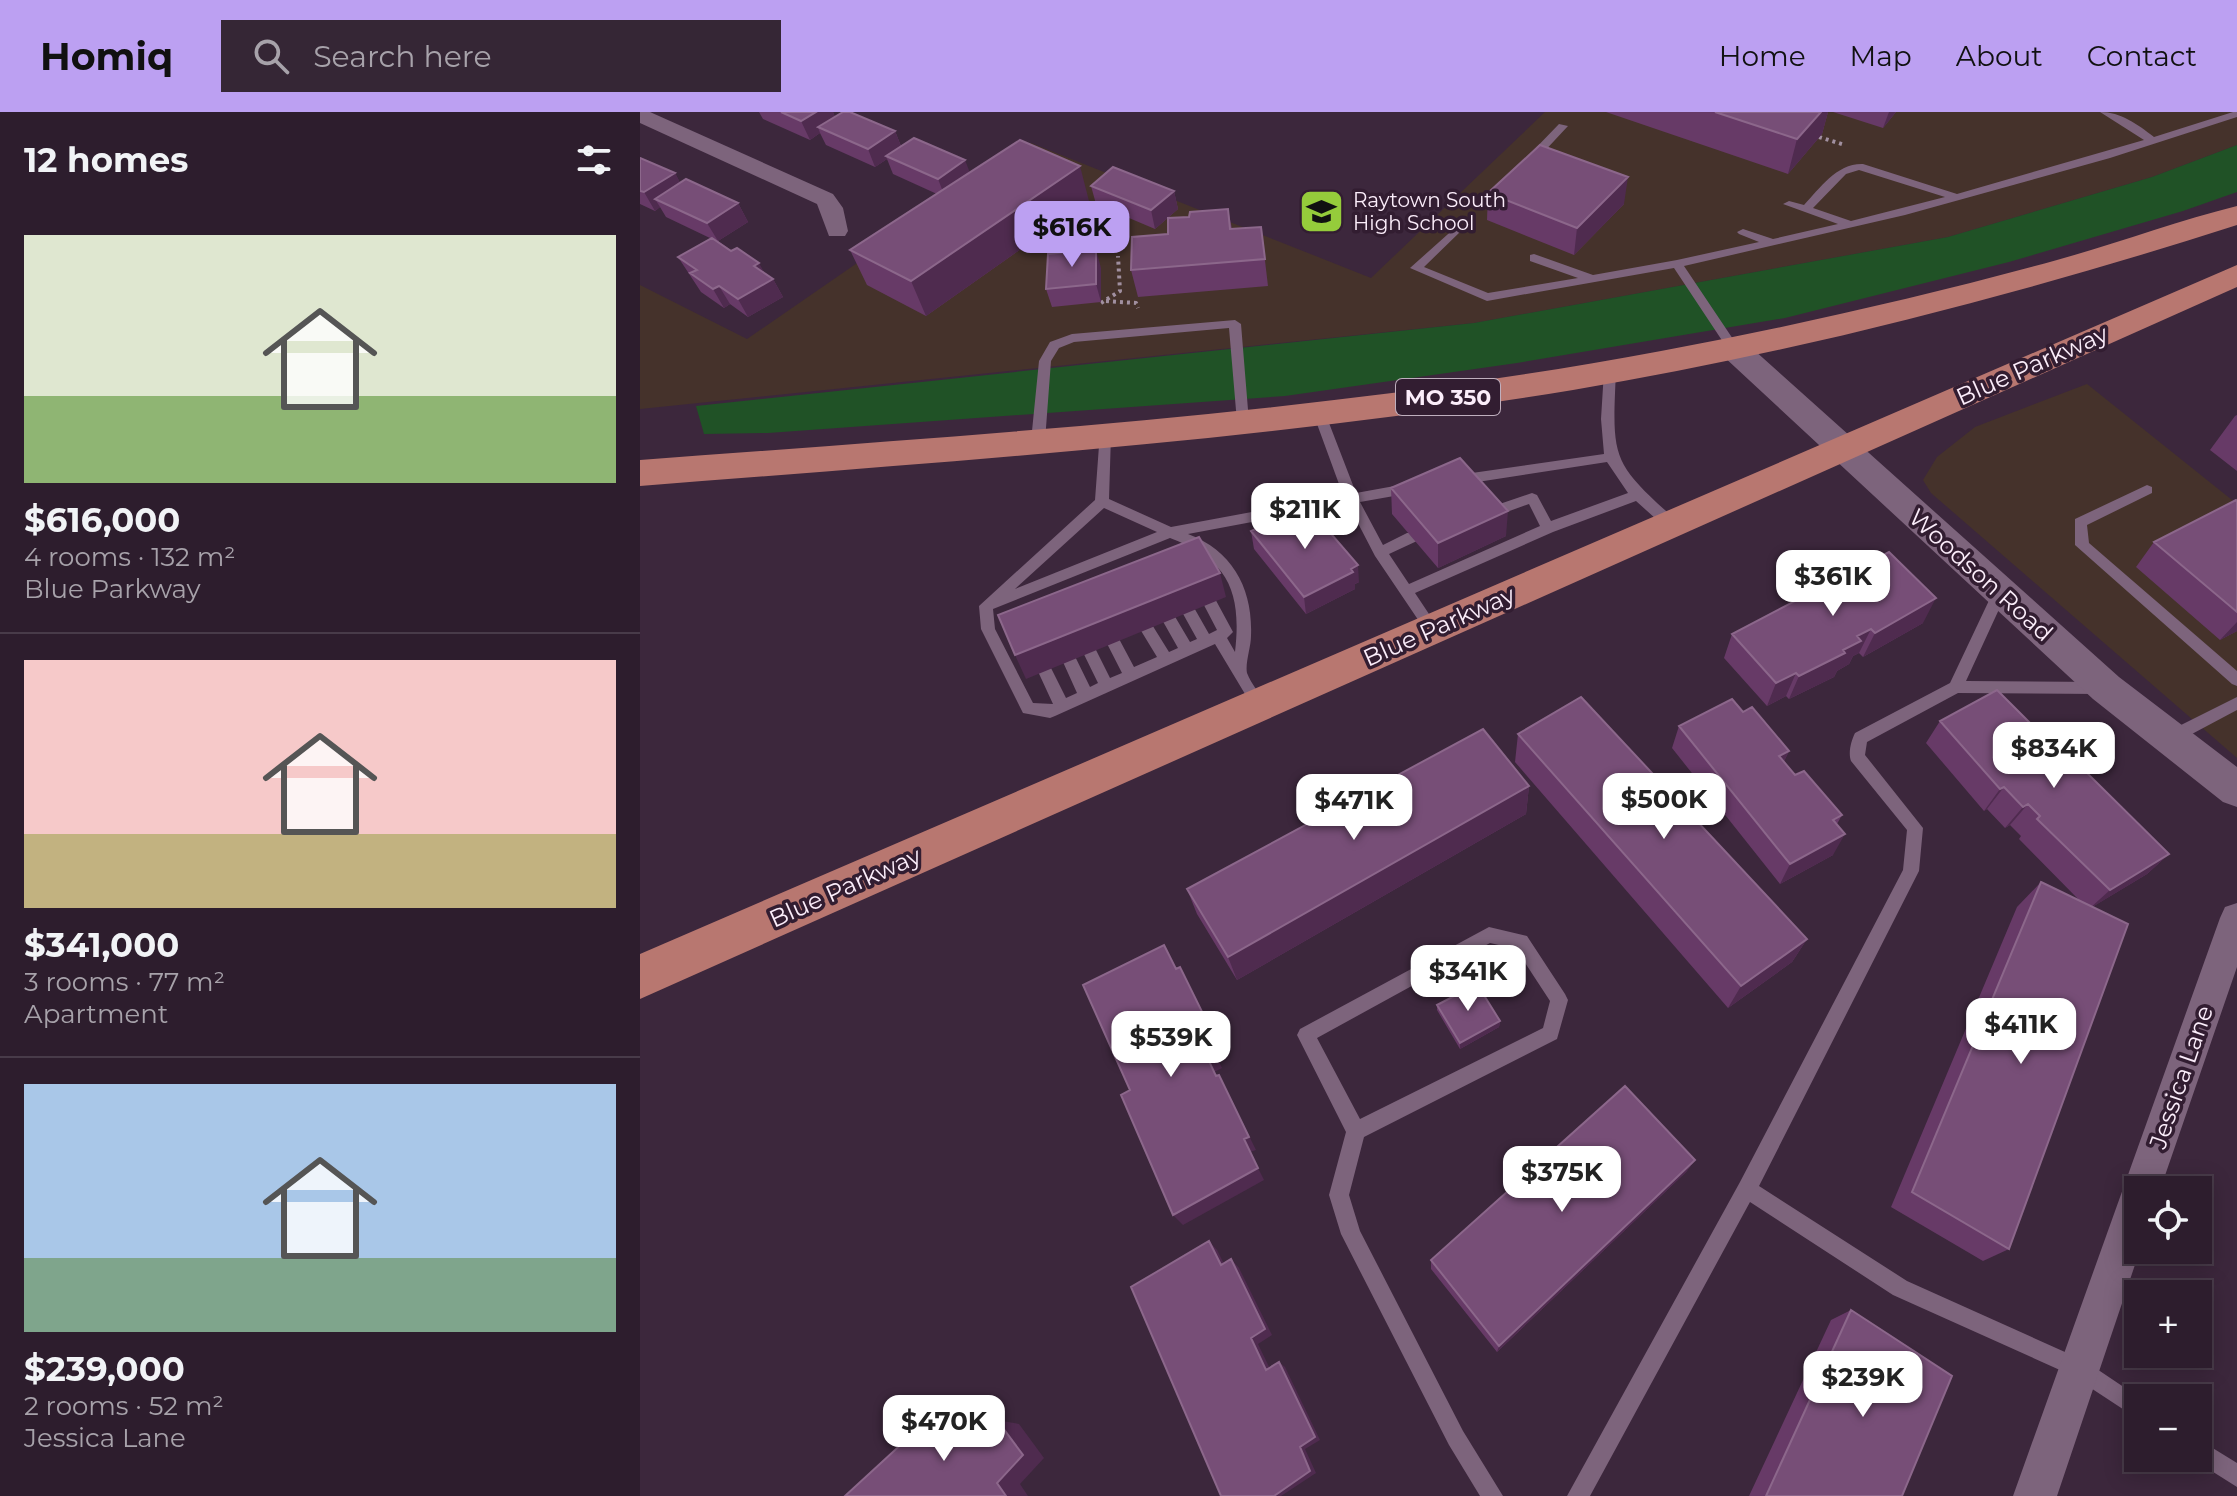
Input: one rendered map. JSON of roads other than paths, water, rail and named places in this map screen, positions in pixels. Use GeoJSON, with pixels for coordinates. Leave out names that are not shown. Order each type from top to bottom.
{"type":"FeatureCollection","features":[{"type":"Feature","properties":{"kind":"highway","name":"MO 350"},"geometry":{"type":"LineString","coordinates":[[640,473],[1243,422],[1610,371],[1733,348],[1985,290],[2146,245],[2237,215]]}},
{"type":"Feature","properties":{"kind":"highway","name":"Blue Parkway"},"geometry":{"type":"LineString","coordinates":[[640,977],[1249,688],[1432,629],[2237,275]]}},
{"type":"Feature","properties":{"kind":"street"},"geometry":{"type":"LineString","coordinates":[[640,115],[825,199],[832,208],[837,231]]}},
{"type":"Feature","properties":{"kind":"street","name":"Woodson Road"},"geometry":{"type":"LineString","coordinates":[[1733,348],[2106,688],[2237,790]]}},
{"type":"Feature","properties":{"kind":"street","name":"Jessica Lane"},"geometry":{"type":"LineString","coordinates":[[2146,1176],[2237,918]]}},
{"type":"Feature","properties":{"kind":"street"},"geometry":{"type":"LineString","coordinates":[[2035,1496],[2124,1238]]}},
{"type":"Feature","properties":{"kind":"lane"},"geometry":{"type":"LineString","coordinates":[[2105,112],[2134,127],[2153,142]]}},
{"type":"Feature","properties":{"kind":"lane"},"geometry":{"type":"LineString","coordinates":[[1457,229],[1416,268],[1487,297],[1677,264],[1852,225],[2153,142],[2237,114]]}},
{"type":"Feature","properties":{"kind":"lane"},"geometry":{"type":"LineString","coordinates":[[1555,165],[1533,157],[1563,126]]}},
{"type":"Feature","properties":{"kind":"lane"},"geometry":{"type":"LineString","coordinates":[[1806,209],[1842,172],[1859,166],[1957,197]]}},
{"type":"Feature","properties":{"kind":"lane"},"geometry":{"type":"LineString","coordinates":[[1789,204],[1852,225]]}},
{"type":"Feature","properties":{"kind":"lane"},"geometry":{"type":"LineString","coordinates":[[1743,232],[1772,242]]}},
{"type":"Feature","properties":{"kind":"lane"},"geometry":{"type":"LineString","coordinates":[[1534,258],[1594,279]]}},
{"type":"Feature","properties":{"kind":"lane"},"geometry":{"type":"LineString","coordinates":[[1677,264],[1733,348]]}},
{"type":"Feature","properties":{"kind":"lane"},"geometry":{"type":"LineString","coordinates":[[1038,441],[1045,361],[1054,345],[1072,338],[1235,324],[1243,422]]}},
{"type":"Feature","properties":{"kind":"lane"},"geometry":{"type":"LineString","coordinates":[[1610,371],[1608,431],[1614,465],[1671,524]]}},
{"type":"Feature","properties":{"kind":"lane"},"geometry":{"type":"LineString","coordinates":[[1319,413],[1352,498],[1380,552],[1432,629]]}},
{"type":"Feature","properties":{"kind":"lane"},"geometry":{"type":"LineString","coordinates":[[986,606],[1102,502],[1105,435]]}},
{"type":"Feature","properties":{"kind":"lane"},"geometry":{"type":"LineString","coordinates":[[1441,482],[1613,457]]}},
{"type":"Feature","properties":{"kind":"lane"},"geometry":{"type":"LineString","coordinates":[[1516,472],[1548,528]]}},
{"type":"Feature","properties":{"kind":"lane"},"geometry":{"type":"LineString","coordinates":[[986,606],[1012,602],[1152,547],[1170,532],[1426,485]]}},
{"type":"Feature","properties":{"kind":"lane"},"geometry":{"type":"LineString","coordinates":[[2147,490],[2080,523],[2082,545],[2237,680]]}},
{"type":"Feature","properties":{"kind":"lane"},"geometry":{"type":"LineString","coordinates":[[1406,591],[1548,528],[1640,494]]}},
{"type":"Feature","properties":{"kind":"lane"},"geometry":{"type":"LineString","coordinates":[[1487,514],[1532,498]]}},
{"type":"Feature","properties":{"kind":"lane"},"geometry":{"type":"LineString","coordinates":[[1102,502],[1205,546],[1225,562],[1239,588],[1245,613],[1249,688]]}},
{"type":"Feature","properties":{"kind":"lane"},"geometry":{"type":"LineString","coordinates":[[986,606],[988,629],[1028,709],[1050,712],[1226,632],[1170,532]]}},
{"type":"Feature","properties":{"kind":"lane"},"geometry":{"type":"LineString","coordinates":[[1380,552],[1412,537]]}},
{"type":"Feature","properties":{"kind":"lane"},"geometry":{"type":"LineString","coordinates":[[1169,577],[1249,688]]}},
{"type":"Feature","properties":{"kind":"lane"},"geometry":{"type":"LineString","coordinates":[[1149,585],[1187,650]]}},
{"type":"Feature","properties":{"kind":"lane"},"geometry":{"type":"LineString","coordinates":[[1956,687],[2000,592]]}},
{"type":"Feature","properties":{"kind":"lane"},"geometry":{"type":"LineString","coordinates":[[1126,594],[1166,660]]}},
{"type":"Feature","properties":{"kind":"lane"},"geometry":{"type":"LineString","coordinates":[[1094,607],[1131,675]]}},
{"type":"Feature","properties":{"kind":"lane"},"geometry":{"type":"LineString","coordinates":[[1071,615],[1107,686]]}},
{"type":"Feature","properties":{"kind":"lane"},"geometry":{"type":"LineString","coordinates":[[1050,623],[1086,696]]}},
{"type":"Feature","properties":{"kind":"lane"},"geometry":{"type":"LineString","coordinates":[[1026,633],[1062,706]]}},
{"type":"Feature","properties":{"kind":"lane"},"geometry":{"type":"LineString","coordinates":[[1578,1496],[1747,1189],[1911,871],[1915,828],[1857,756],[1860,738],[1956,687],[2106,688]]}},
{"type":"Feature","properties":{"kind":"lane"},"geometry":{"type":"LineString","coordinates":[[2169,738],[2237,703]]}},
{"type":"Feature","properties":{"kind":"lane"},"geometry":{"type":"LineString","coordinates":[[1356,1131],[1551,1033],[1559,1000],[1521,942],[1489,935],[1306,1035],[1356,1131],[1339,1195],[1351,1234],[1456,1438],[1492,1496]]}},
{"type":"Feature","properties":{"kind":"lane"},"geometry":{"type":"LineString","coordinates":[[1747,1189],[1900,1288],[2078,1368],[2124,1399]]}},
{"type":"Feature","properties":{"kind":"lane"},"geometry":{"type":"LineString","coordinates":[[2212,1459],[2237,1476]]}},
{"type":"Feature","properties":{"kind":"place","name":"Raytown South High School"},"geometry":{"type":"Point","coordinates":[1322,211]}}]}
